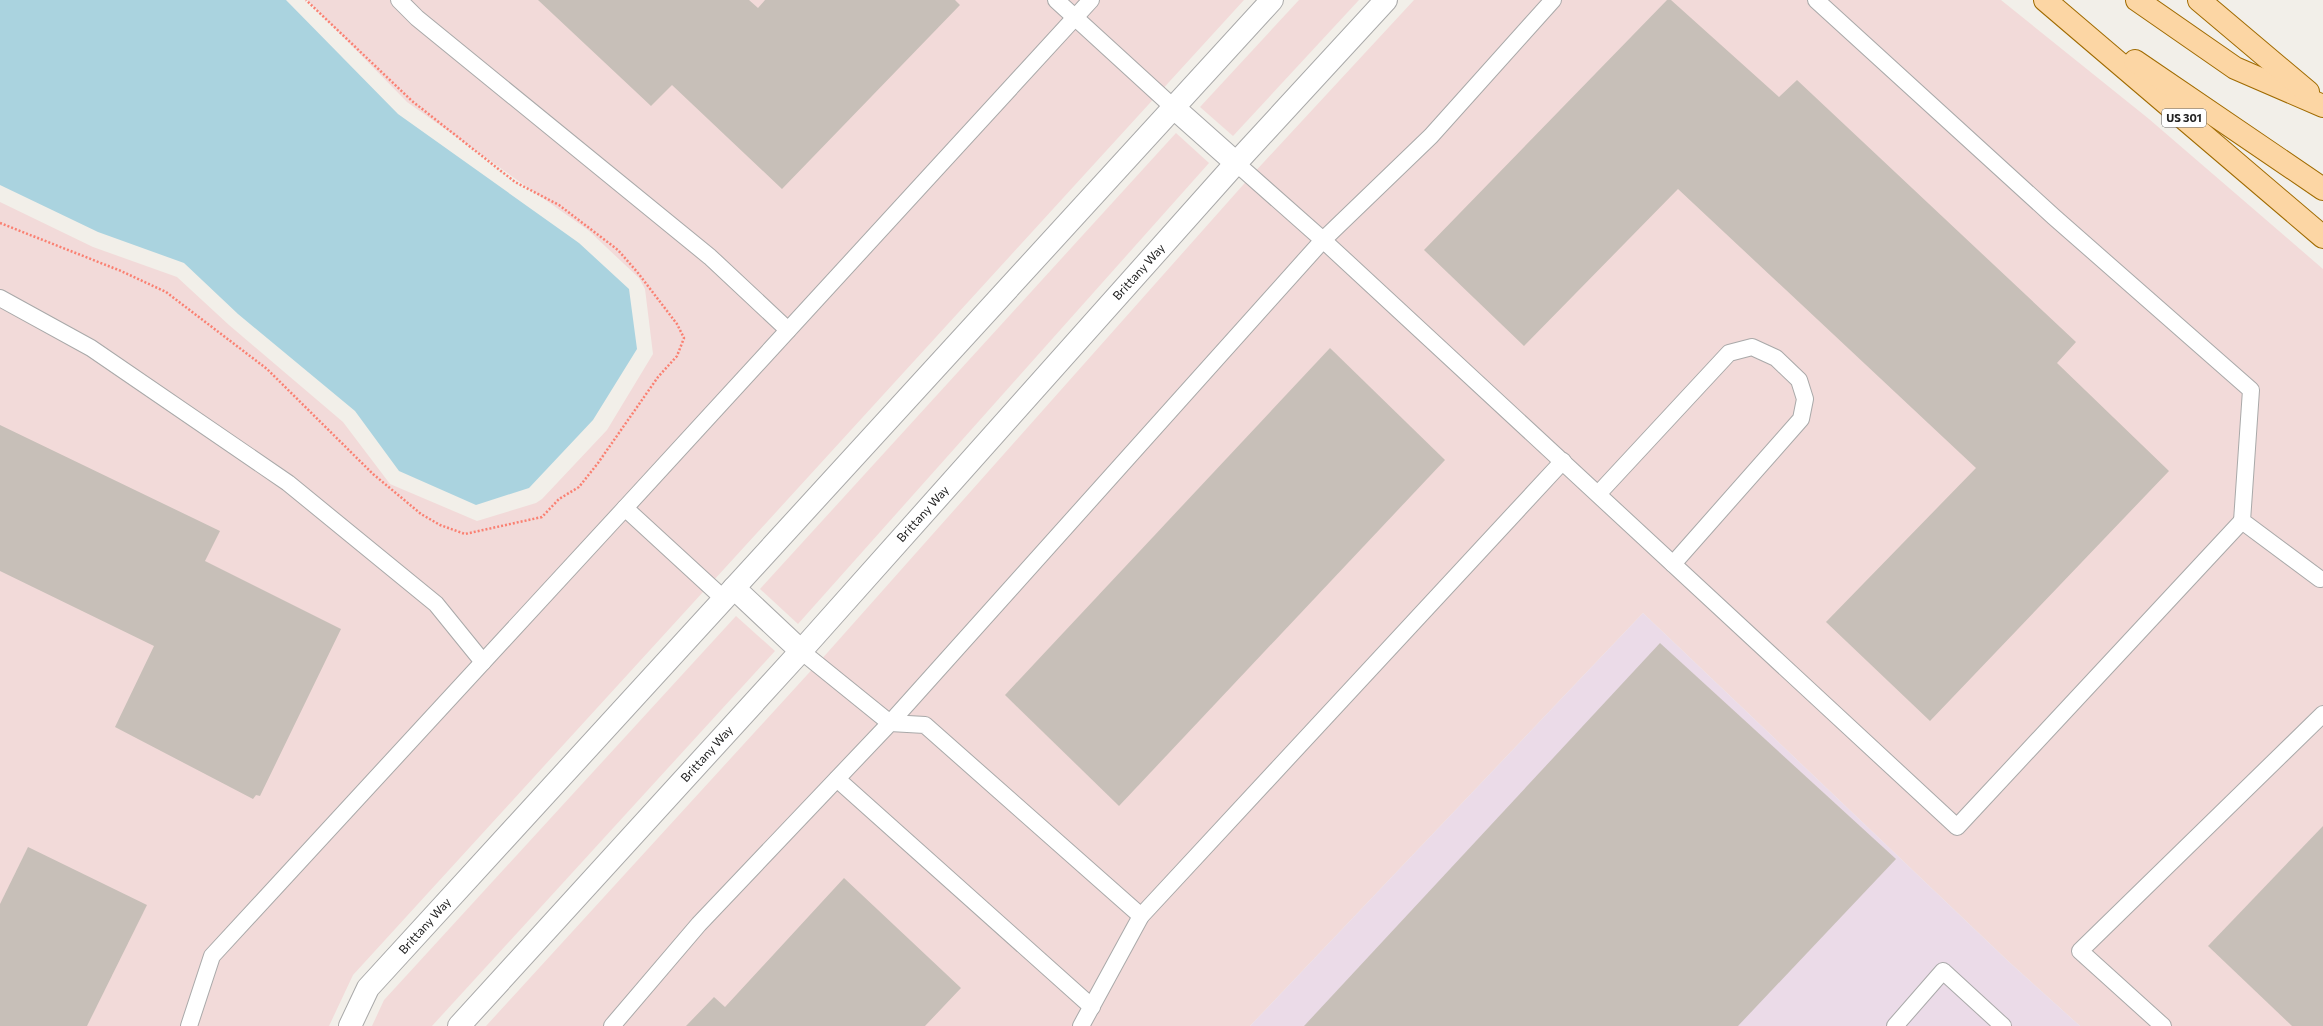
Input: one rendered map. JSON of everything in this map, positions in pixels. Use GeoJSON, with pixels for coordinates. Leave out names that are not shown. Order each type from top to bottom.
{"type":"FeatureCollection","features":[{"type":"Feature","properties":{"kind":"main road"},"geometry":{"type":"LineString","coordinates":[[2046,0],[2323,189]]}},
{"type":"Feature","properties":{"kind":"main road","name":"US 301"},"geometry":{"type":"LineString","coordinates":[[2046,0],[2323,237]]}},
{"type":"Feature","properties":{"kind":"main road"},"geometry":{"type":"LineString","coordinates":[[2136,0],[2235,68],[2323,105]]}},
{"type":"Feature","properties":{"kind":"main road"},"geometry":{"type":"LineString","coordinates":[[2200,0],[2323,105]]}},
{"type":"Feature","properties":{"kind":"street","name":"Brittany Way"},"geometry":{"type":"LineString","coordinates":[[350,1026],[368,988],[1272,0]]}},
{"type":"Feature","properties":{"kind":"street","name":"Brittany Way"},"geometry":{"type":"LineString","coordinates":[[459,1026],[801,651],[1236,163],[1386,0]]}},
{"type":"Feature","properties":{"kind":"street"},"geometry":{"type":"LineString","coordinates":[[1173,107],[1236,163]]}},
{"type":"Feature","properties":{"kind":"street"},"geometry":{"type":"LineString","coordinates":[[729,594],[801,651]]}},
{"type":"Feature","properties":{"kind":"lane"},"geometry":{"type":"LineString","coordinates":[[399,0],[417,18],[710,257],[788,330]]}},
{"type":"Feature","properties":{"kind":"lane"},"geometry":{"type":"LineString","coordinates":[[1056,0],[1173,107]]}},
{"type":"Feature","properties":{"kind":"lane"},"geometry":{"type":"LineString","coordinates":[[189,1026],[212,956],[1091,0]]}},
{"type":"Feature","properties":{"kind":"lane"},"geometry":{"type":"LineString","coordinates":[[612,1026],[699,924],[890,723],[1323,240],[1431,136],[1553,0]]}},
{"type":"Feature","properties":{"kind":"lane"},"geometry":{"type":"LineString","coordinates":[[1236,163],[1323,240],[1461,370],[1599,494],[1957,827],[2242,521],[2251,390],[2060,222],[1816,0]]}},
{"type":"Feature","properties":{"kind":"lane"},"geometry":{"type":"LineString","coordinates":[[0,298],[91,348],[288,483],[436,604],[483,662]]}},
{"type":"Feature","properties":{"kind":"lane"},"geometry":{"type":"LineString","coordinates":[[1599,494],[1729,353],[1752,347],[1776,358],[1799,380],[1805,399],[1801,419],[1673,564]]}},
{"type":"Feature","properties":{"kind":"lane"},"geometry":{"type":"LineString","coordinates":[[1082,1026],[1141,916],[1563,461]]}},
{"type":"Feature","properties":{"kind":"lane"},"geometry":{"type":"LineString","coordinates":[[625,508],[729,594]]}},
{"type":"Feature","properties":{"kind":"lane"},"geometry":{"type":"LineString","coordinates":[[2242,521],[2322,579]]}},
{"type":"Feature","properties":{"kind":"lane"},"geometry":{"type":"LineString","coordinates":[[801,651],[890,723],[925,725],[1141,916]]}},
{"type":"Feature","properties":{"kind":"lane"},"geometry":{"type":"LineString","coordinates":[[2163,1026],[2080,951],[2323,714]]}},
{"type":"Feature","properties":{"kind":"lane"},"geometry":{"type":"LineString","coordinates":[[837,779],[1092,1007]]}},
{"type":"Feature","properties":{"kind":"lane"},"geometry":{"type":"LineString","coordinates":[[1895,1026],[1943,972],[2003,1026]]}},
{"type":"Feature","properties":{"kind":"path"},"geometry":{"type":"LineString","coordinates":[[0,223],[121,271],[166,292],[267,369],[373,474],[422,514],[440,525],[465,534],[542,517],[560,499],[579,487],[598,463],[658,377],[677,356],[684,338],[677,324],[638,273],[618,250],[559,205],[515,182],[412,101],[306,0]]}},
{"type":"Feature","properties":{"kind":"shaded area"},"geometry":{"type":"Polygon","coordinates":[[[307,0],[1244,0],[353,975],[329,1026],[0,1026],[0,202],[93,247],[177,277],[229,325],[343,422],[390,484],[477,521],[536,503],[542,499],[607,430],[653,354],[645,289],[639,278],[588,230],[407,102],[307,0]]]}},
{"type":"Feature","properties":{"kind":"shaded area"},"geometry":{"type":"Polygon","coordinates":[[[1299,0],[1359,0],[1233,136],[1200,107],[1299,0]]]}},
{"type":"Feature","properties":{"kind":"shaded area"},"geometry":{"type":"Polygon","coordinates":[[[1414,0],[2001,0],[2149,119],[2323,269],[2323,1026],[2080,1026],[2008,961],[1643,613],[1250,1026],[486,1026],[828,652],[1251,176],[1414,0]]]}},
{"type":"Feature","properties":{"kind":"shaded area"},"geometry":{"type":"Polygon","coordinates":[[[1176,133],[1209,163],[798,624],[760,589],[1176,133]]]}},
{"type":"Feature","properties":{"kind":"shaded area"},"geometry":{"type":"Polygon","coordinates":[[[1643,613],[2008,961],[2080,1026],[1250,1026],[1643,613]]]}},
{"type":"Feature","properties":{"kind":"shaded area"},"geometry":{"type":"Polygon","coordinates":[[[736,616],[775,651],[432,1026],[372,1026],[384,1000],[736,616]]]}},
{"type":"Feature","properties":{"kind":"water"},"geometry":{"type":"Polygon","coordinates":[[[0,0],[286,0],[398,114],[579,243],[629,289],[637,349],[593,420],[529,488],[476,505],[399,471],[355,411],[238,314],[184,263],[98,232],[0,185],[0,0]]]}},
{"type":"Feature","properties":{"kind":"building"},"geometry":{"type":"Polygon","coordinates":[[[538,0],[749,0],[758,8],[765,0],[955,0],[960,5],[782,189],[672,85],[651,106],[538,0]]]}},
{"type":"Feature","properties":{"kind":"building"},"geometry":{"type":"Polygon","coordinates":[[[1667,0],[1671,0],[1779,97],[1797,80],[2076,342],[2057,363],[2169,471],[1930,721],[1826,622],[1976,468],[1678,189],[1524,346],[1424,250],[1667,0]]]}},
{"type":"Feature","properties":{"kind":"building"},"geometry":{"type":"Polygon","coordinates":[[[1330,348],[1445,460],[1119,806],[1005,695],[1330,348]]]}},
{"type":"Feature","properties":{"kind":"building"},"geometry":{"type":"Polygon","coordinates":[[[0,425],[220,531],[205,561],[341,629],[260,796],[256,795],[253,799],[115,727],[154,646],[0,571],[0,425]]]}},
{"type":"Feature","properties":{"kind":"building"},"geometry":{"type":"Polygon","coordinates":[[[1660,643],[1896,859],[1738,1026],[1304,1026],[1660,643]]]}},
{"type":"Feature","properties":{"kind":"building"},"geometry":{"type":"Polygon","coordinates":[[[2323,826],[2323,1026],[2292,1026],[2208,946],[2323,826]]]}},
{"type":"Feature","properties":{"kind":"building"},"geometry":{"type":"Polygon","coordinates":[[[28,847],[147,905],[87,1026],[0,1026],[0,904],[28,847]]]}},
{"type":"Feature","properties":{"kind":"building"},"geometry":{"type":"Polygon","coordinates":[[[844,878],[961,988],[925,1026],[686,1026],[714,997],[725,1007],[844,878]]]}}]}
